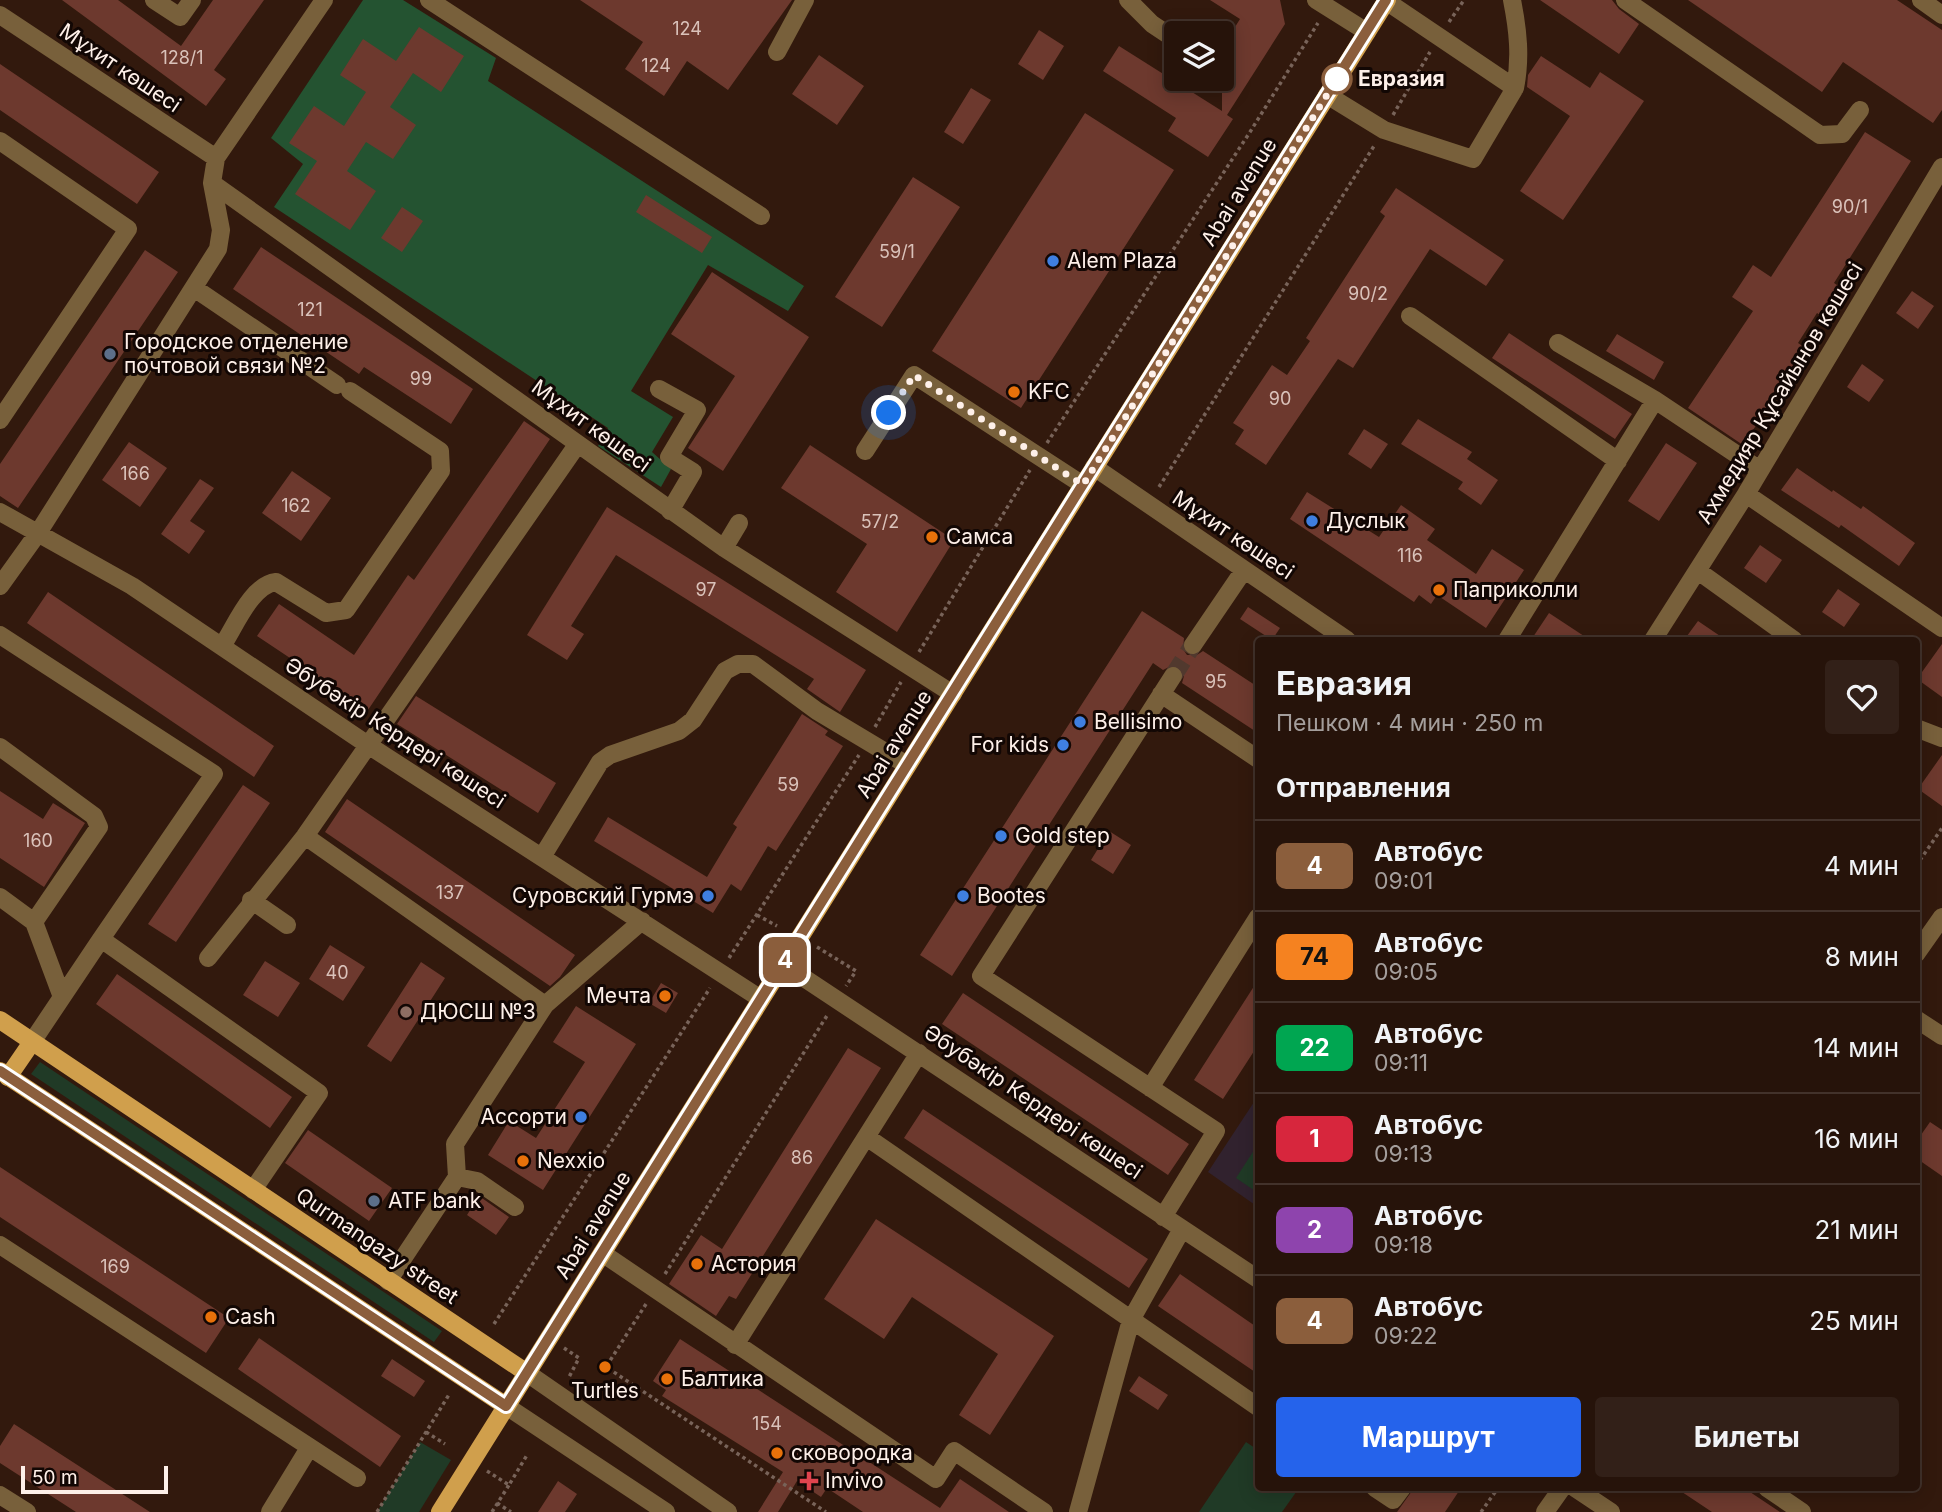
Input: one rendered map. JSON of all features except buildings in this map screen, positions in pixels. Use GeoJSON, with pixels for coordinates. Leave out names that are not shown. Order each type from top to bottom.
{"type":"FeatureCollection","features":[{"type":"Feature","properties":{"kind":"main road","name":"Abai avenue"},"geometry":{"type":"LineString","coordinates":[[440,1512],[1386,1]]}},
{"type":"Feature","properties":{"kind":"main road","name":"Qurmangazy street"},"geometry":{"type":"LineString","coordinates":[[0,1020],[527,1374]]}},
{"type":"Feature","properties":{"kind":"main road"},"geometry":{"type":"LineString","coordinates":[[33,1042],[4,1074],[506,1406]]}},
{"type":"Feature","properties":{"kind":"street"},"geometry":{"type":"LineString","coordinates":[[154,0],[180,18],[192,0]]}},
{"type":"Feature","properties":{"kind":"street"},"geometry":{"type":"LineString","coordinates":[[0,586],[37,533],[218,249],[221,230],[212,183],[216,158],[324,0]]}},
{"type":"Feature","properties":{"kind":"street"},"geometry":{"type":"LineString","coordinates":[[777,52],[805,0]]}},
{"type":"Feature","properties":{"kind":"street"},"geometry":{"type":"LineString","coordinates":[[1128,0],[1164,32]]}},
{"type":"Feature","properties":{"kind":"street"},"geometry":{"type":"LineString","coordinates":[[1316,0],[1367,32]]}},
{"type":"Feature","properties":{"kind":"street"},"geometry":{"type":"LineString","coordinates":[[1327,95],[1384,130],[1473,159],[1514,88],[1518,69],[1518,37],[1512,0]]}},
{"type":"Feature","properties":{"kind":"street"},"geometry":{"type":"LineString","coordinates":[[1625,0],[1820,135],[1842,134],[1860,110]]}},
{"type":"Feature","properties":{"kind":"street"},"geometry":{"type":"LineString","coordinates":[[1921,0],[1942,15]]}},
{"type":"Feature","properties":{"kind":"street"},"geometry":{"type":"LineString","coordinates":[[431,1],[761,216]]}},
{"type":"Feature","properties":{"kind":"street"},"geometry":{"type":"LineString","coordinates":[[1386,1],[1514,88]]}},
{"type":"Feature","properties":{"kind":"street","name":"Мұхит көшесі"},"geometry":{"type":"LineString","coordinates":[[0,15],[216,158]]}},
{"type":"Feature","properties":{"kind":"street"},"geometry":{"type":"LineString","coordinates":[[0,141],[128,229],[0,420]]}},
{"type":"Feature","properties":{"kind":"street","name":"Ахмедияр Құсайынов көшесі"},"geometry":{"type":"LineString","coordinates":[[1655,637],[1699,571],[1942,167]]}},
{"type":"Feature","properties":{"kind":"street","name":"Мұхит көшесі"},"geometry":{"type":"LineString","coordinates":[[212,183],[670,511],[953,694]]}},
{"type":"Feature","properties":{"kind":"street"},"geometry":{"type":"LineString","coordinates":[[194,288],[440,451],[441,471],[346,610],[326,613],[276,582],[269,583],[257,591],[222,646]]}},
{"type":"Feature","properties":{"kind":"street"},"geometry":{"type":"LineString","coordinates":[[1410,316],[1618,461]]}},
{"type":"Feature","properties":{"kind":"street"},"geometry":{"type":"LineString","coordinates":[[1558,342],[1655,400],[1760,470]]}},
{"type":"Feature","properties":{"kind":"street"},"geometry":{"type":"LineString","coordinates":[[865,451],[914,375],[1083,485]]}},
{"type":"Feature","properties":{"kind":"street"},"geometry":{"type":"LineString","coordinates":[[659,388],[696,410],[669,457],[693,472],[670,511]]}},
{"type":"Feature","properties":{"kind":"street"},"geometry":{"type":"LineString","coordinates":[[1509,637],[1655,400]]}},
{"type":"Feature","properties":{"kind":"street"},"geometry":{"type":"LineString","coordinates":[[208,958],[251,900],[305,836],[577,445]]}},
{"type":"Feature","properties":{"kind":"street","name":"Мұхит көшесі"},"geometry":{"type":"LineString","coordinates":[[1094,467],[1343,637]]}},
{"type":"Feature","properties":{"kind":"street"},"geometry":{"type":"LineString","coordinates":[[1746,494],[1942,628]]}},
{"type":"Feature","properties":{"kind":"street","name":"Әбубәкір Кердері көшесі"},"geometry":{"type":"LineString","coordinates":[[0,512],[132,586],[368,745],[761,999]]}},
{"type":"Feature","properties":{"kind":"street"},"geometry":{"type":"LineString","coordinates":[[724,548],[739,523]]}},
{"type":"Feature","properties":{"kind":"street"},"geometry":{"type":"LineString","coordinates":[[1193,645],[1244,570]]}},
{"type":"Feature","properties":{"kind":"street"},"geometry":{"type":"LineString","coordinates":[[1699,571],[1790,637]]}},
{"type":"Feature","properties":{"kind":"street"},"geometry":{"type":"LineString","coordinates":[[0,635],[214,774],[33,1042]]}},
{"type":"Feature","properties":{"kind":"street"},"geometry":{"type":"LineString","coordinates":[[542,857],[600,762],[610,755],[679,731],[693,720],[725,671],[738,664],[753,664],[817,711],[907,765]]}},
{"type":"Feature","properties":{"kind":"street"},"geometry":{"type":"LineString","coordinates":[[1163,1217],[1216,1131],[981,976],[1173,676]]}},
{"type":"Feature","properties":{"kind":"street"},"geometry":{"type":"LineString","coordinates":[[1161,694],[1255,757]]}},
{"type":"Feature","properties":{"kind":"street"},"geometry":{"type":"LineString","coordinates":[[1920,729],[1942,737]]}},
{"type":"Feature","properties":{"kind":"street"},"geometry":{"type":"LineString","coordinates":[[0,747],[94,816],[99,827],[34,922]]}},
{"type":"Feature","properties":{"kind":"street"},"geometry":{"type":"LineString","coordinates":[[305,836],[545,1005]]}},
{"type":"Feature","properties":{"kind":"street"},"geometry":{"type":"LineString","coordinates":[[0,897],[34,922],[62,997]]}},
{"type":"Feature","properties":{"kind":"street"},"geometry":{"type":"LineString","coordinates":[[251,900],[287,925]]}},
{"type":"Feature","properties":{"kind":"street"},"geometry":{"type":"LineString","coordinates":[[1920,946],[1942,917]]}},
{"type":"Feature","properties":{"kind":"street"},"geometry":{"type":"LineString","coordinates":[[388,1281],[457,1177],[455,1144],[545,1005],[642,920]]}},
{"type":"Feature","properties":{"kind":"street"},"geometry":{"type":"LineString","coordinates":[[1150,1088],[1255,922]]}},
{"type":"Feature","properties":{"kind":"street"},"geometry":{"type":"LineString","coordinates":[[102,939],[319,1093],[253,1190]]}},
{"type":"Feature","properties":{"kind":"street","name":"Әбубәкір Кердері көшесі"},"geometry":{"type":"LineString","coordinates":[[783,964],[1255,1277]]}},
{"type":"Feature","properties":{"kind":"street"},"geometry":{"type":"LineString","coordinates":[[1920,1022],[1942,1037]]}},
{"type":"Feature","properties":{"kind":"street"},"geometry":{"type":"LineString","coordinates":[[735,1345],[868,1138],[919,1053]]}},
{"type":"Feature","properties":{"kind":"street"},"geometry":{"type":"LineString","coordinates":[[868,1138],[1255,1405]]}},
{"type":"Feature","properties":{"kind":"street"},"geometry":{"type":"LineString","coordinates":[[457,1177],[477,1181],[515,1207]]}},
{"type":"Feature","properties":{"kind":"street"},"geometry":{"type":"LineString","coordinates":[[1078,1512],[1130,1320],[1182,1229]]}},
{"type":"Feature","properties":{"kind":"street"},"geometry":{"type":"LineString","coordinates":[[0,1245],[357,1478]]}},
{"type":"Feature","properties":{"kind":"street"},"geometry":{"type":"LineString","coordinates":[[602,1253],[657,1287],[735,1345],[936,1479],[954,1451],[1044,1512]]}},
{"type":"Feature","properties":{"kind":"street","name":"Qurmangazy street"},"geometry":{"type":"LineString","coordinates":[[527,1374],[728,1512]]}},
{"type":"Feature","properties":{"kind":"street"},"geometry":{"type":"LineString","coordinates":[[506,1406],[666,1512]]}},
{"type":"Feature","properties":{"kind":"street"},"geometry":{"type":"LineString","coordinates":[[270,1512],[309,1448]]}},
{"type":"Feature","properties":{"kind":"street"},"geometry":{"type":"LineString","coordinates":[[1545,1512],[1560,1491]]}},
{"type":"Feature","properties":{"kind":"street"},"geometry":{"type":"LineString","coordinates":[[1580,1491],[1611,1512]]}},
{"type":"Feature","properties":{"kind":"street"},"geometry":{"type":"LineString","coordinates":[[1771,1491],[1802,1512]]}},
{"type":"Feature","properties":{"kind":"street"},"geometry":{"type":"LineString","coordinates":[[0,1495],[27,1512]]}},
{"type":"Feature","properties":{"kind":"path"},"geometry":{"type":"LineString","coordinates":[[1159,487],[1384,130],[1438,37],[1464,0]]}},
{"type":"Feature","properties":{"kind":"path"},"geometry":{"type":"LineString","coordinates":[[1920,860],[1942,828]]}},
{"type":"Feature","properties":{"kind":"path"},"geometry":{"type":"LineString","coordinates":[[757,915],[778,926]]}},
{"type":"Feature","properties":{"kind":"path"},"geometry":{"type":"LineString","coordinates":[[817,947],[856,971],[846,986]]}},
{"type":"Feature","properties":{"kind":"path"},"geometry":{"type":"LineString","coordinates":[[826,1512],[607,1367],[828,1014]]}},
{"type":"Feature","properties":{"kind":"path"},"geometry":{"type":"LineString","coordinates":[[564,1348],[579,1358],[567,1381]]}},
{"type":"Feature","properties":{"kind":"path"},"geometry":{"type":"LineString","coordinates":[[377,1512],[450,1393]]}},
{"type":"Feature","properties":{"kind":"path"},"geometry":{"type":"LineString","coordinates":[[426,1432],[445,1444]]}},
{"type":"Feature","properties":{"kind":"path"},"geometry":{"type":"LineString","coordinates":[[492,1512],[527,1454]]}},
{"type":"Feature","properties":{"kind":"path"},"geometry":{"type":"LineString","coordinates":[[487,1471],[509,1485]]}},
{"type":"Feature","properties":{"kind":"path"},"geometry":{"type":"LineString","coordinates":[[1481,1512],[1496,1491]]}},
{"type":"Feature","properties":{"kind":"path"},"geometry":{"type":"LineString","coordinates":[[497,1503],[511,1512]]}},
{"type":"Feature","properties":{"kind":"shaded area"},"geometry":{"type":"Polygon","coordinates":[[[1255,1101],[1255,1205],[1208,1172],[1255,1101]]]}},
{"type":"Feature","properties":{"kind":"green space"},"geometry":{"type":"Polygon","coordinates":[[[363,0],[403,0],[496,58],[488,81],[804,286],[788,311],[708,265],[631,391],[673,417],[652,452],[671,469],[661,487],[598,446],[608,428],[274,207],[303,164],[271,138],[363,0]]]}},
{"type":"Feature","properties":{"kind":"green space"},"geometry":{"type":"Polygon","coordinates":[[[40,1062],[442,1331],[434,1342],[31,1074],[40,1062]]]}},
{"type":"Feature","properties":{"kind":"green space"},"geometry":{"type":"Polygon","coordinates":[[[1255,1149],[1255,1191],[1236,1178],[1255,1149]]]}},
{"type":"Feature","properties":{"kind":"green space"},"geometry":{"type":"Polygon","coordinates":[[[420,1442],[451,1460],[419,1512],[377,1512],[420,1442]]]}},
{"type":"Feature","properties":{"kind":"green space"},"geometry":{"type":"Polygon","coordinates":[[[1246,1442],[1255,1448],[1255,1491],[1297,1491],[1282,1512],[1199,1512],[1246,1442]]]}},
{"type":"Feature","properties":{"kind":"tunnel"},"geometry":{"type":"LineString","coordinates":[[1173,676],[1193,645]]}},
{"type":"Feature","properties":{"kind":"bus line","name":"4"},"geometry":{"type":"LineString","coordinates":[[0,1071],[506,1406],[1386,0]]}},
{"type":"Feature","properties":{"kind":"place","name":"Евразия"},"geometry":{"type":"Point","coordinates":[1337,79]}},
{"type":"Feature","properties":{"kind":"place","name":"Alem Plaza"},"geometry":{"type":"Point","coordinates":[1053,261]}},
{"type":"Feature","properties":{"kind":"place","name":"Городское отделение почтовой связи №2"},"geometry":{"type":"Point","coordinates":[110,354]}},
{"type":"Feature","properties":{"kind":"place","name":"KFC"},"geometry":{"type":"Point","coordinates":[1014,392]}},
{"type":"Feature","properties":{"kind":"place","name":"Дуслык"},"geometry":{"type":"Point","coordinates":[1312,521]}},
{"type":"Feature","properties":{"kind":"place","name":"Самса"},"geometry":{"type":"Point","coordinates":[932,537]}},
{"type":"Feature","properties":{"kind":"place","name":"Паприколли"},"geometry":{"type":"Point","coordinates":[1439,590]}},
{"type":"Feature","properties":{"kind":"place","name":"Bellisimo"},"geometry":{"type":"Point","coordinates":[1080,722]}},
{"type":"Feature","properties":{"kind":"place","name":"For kids"},"geometry":{"type":"Point","coordinates":[1063,745]}},
{"type":"Feature","properties":{"kind":"place","name":"Gold step"},"geometry":{"type":"Point","coordinates":[1001,836]}},
{"type":"Feature","properties":{"kind":"place","name":"Суровский Гурмэ"},"geometry":{"type":"Point","coordinates":[708,896]}},
{"type":"Feature","properties":{"kind":"place","name":"Bootes"},"geometry":{"type":"Point","coordinates":[963,896]}},
{"type":"Feature","properties":{"kind":"place","name":"Мечта"},"geometry":{"type":"Point","coordinates":[665,996]}},
{"type":"Feature","properties":{"kind":"place","name":"ДЮСШ №3"},"geometry":{"type":"Point","coordinates":[406,1012]}},
{"type":"Feature","properties":{"kind":"place","name":"Ассорти"},"geometry":{"type":"Point","coordinates":[581,1117]}},
{"type":"Feature","properties":{"kind":"place","name":"Nexxio"},"geometry":{"type":"Point","coordinates":[523,1161]}},
{"type":"Feature","properties":{"kind":"place","name":"ATF bank"},"geometry":{"type":"Point","coordinates":[374,1201]}},
{"type":"Feature","properties":{"kind":"place","name":"Астория"},"geometry":{"type":"Point","coordinates":[697,1264]}},
{"type":"Feature","properties":{"kind":"place","name":"Cash"},"geometry":{"type":"Point","coordinates":[211,1317]}},
{"type":"Feature","properties":{"kind":"place","name":"Turtles"},"geometry":{"type":"Point","coordinates":[605,1367]}},
{"type":"Feature","properties":{"kind":"place","name":"Балтика"},"geometry":{"type":"Point","coordinates":[667,1379]}},
{"type":"Feature","properties":{"kind":"place","name":"сковородка"},"geometry":{"type":"Point","coordinates":[777,1453]}},
{"type":"Feature","properties":{"kind":"place","name":"Invivo"},"geometry":{"type":"Point","coordinates":[809,1481]}},
{"type":"Feature","properties":{"kind":"route"},"geometry":{"type":"LineString","coordinates":[[889,413],[914,375],[1083,485],[1337,79]]}}]}
